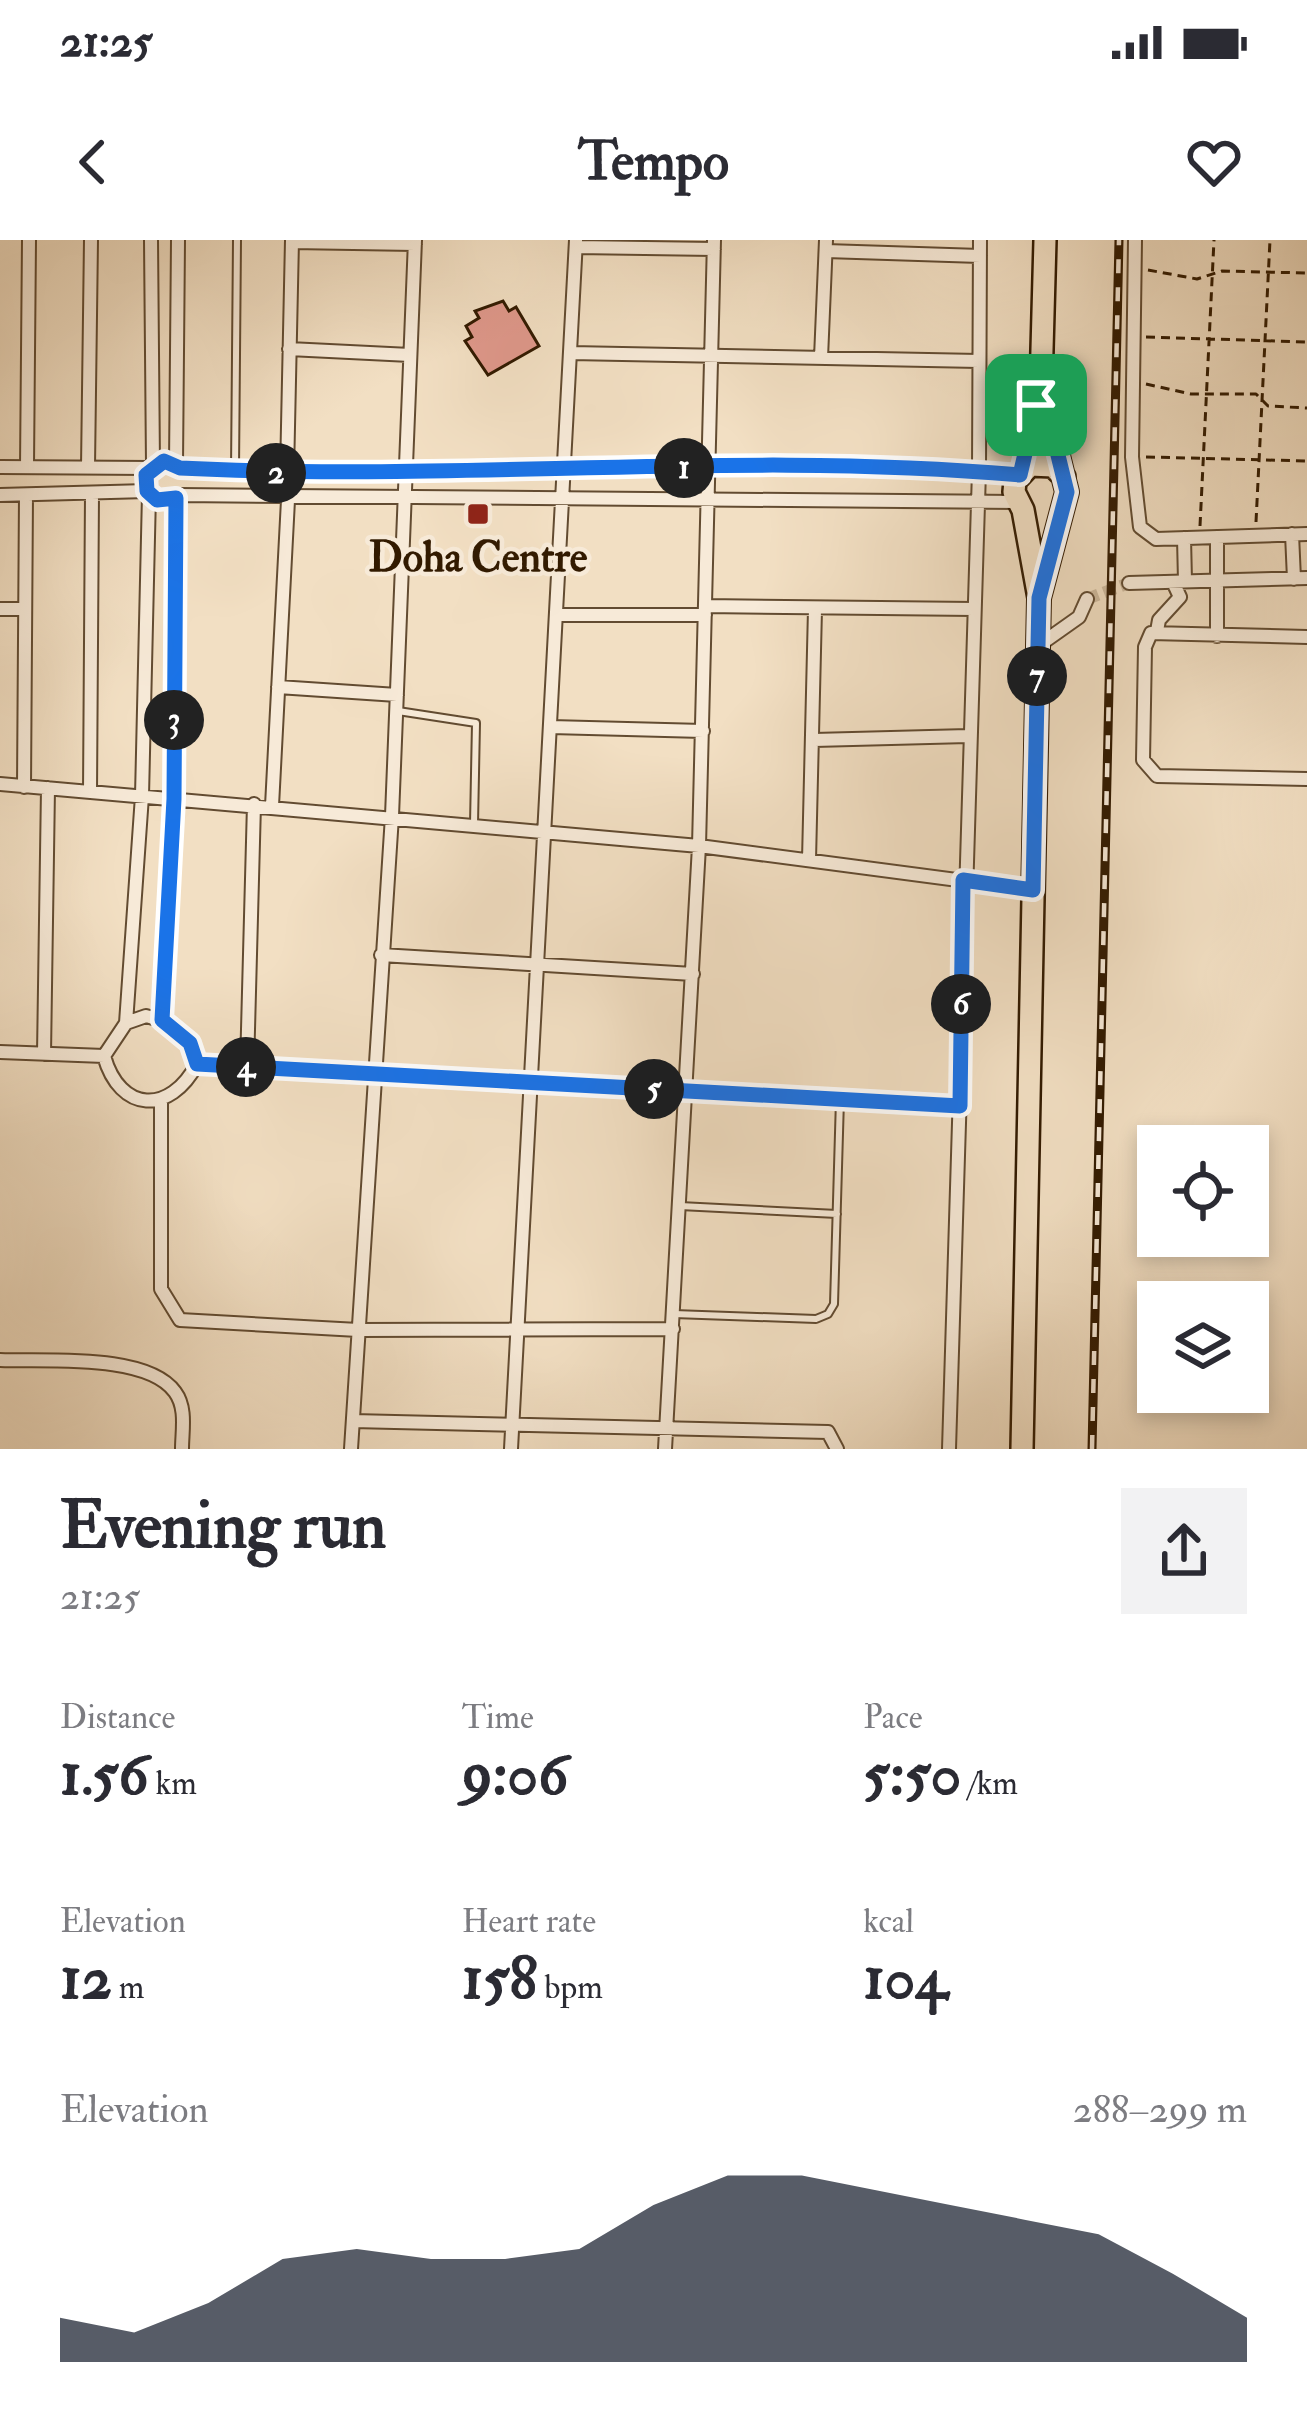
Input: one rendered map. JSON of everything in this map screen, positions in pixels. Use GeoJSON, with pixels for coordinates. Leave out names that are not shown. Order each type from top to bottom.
{"type":"FeatureCollection","features":[{"type":"Feature","properties":{"kind":"main road"},"geometry":{"type":"LineString","coordinates":[[1039,598],[1020,506],[1022,472],[1041,386],[1045,240]]}},
{"type":"Feature","properties":{"kind":"main road"},"geometry":{"type":"LineString","coordinates":[[1022,1449],[1039,598],[1067,492],[1041,386]]}},
{"type":"Feature","properties":{"kind":"main road"},"geometry":{"type":"LineString","coordinates":[[1022,472],[1046,464],[1064,477]]}},
{"type":"Feature","properties":{"kind":"main road"},"geometry":{"type":"LineString","coordinates":[[1020,506],[1039,517],[1061,507]]}},
{"type":"Feature","properties":{"kind":"street"},"geometry":{"type":"LineString","coordinates":[[28,466],[29,240]]}},
{"type":"Feature","properties":{"kind":"street"},"geometry":{"type":"LineString","coordinates":[[88,467],[91,240]]}},
{"type":"Feature","properties":{"kind":"street"},"geometry":{"type":"LineString","coordinates":[[104,1056],[126,1023],[142,796],[152,467],[151,240]]}},
{"type":"Feature","properties":{"kind":"street"},"geometry":{"type":"LineString","coordinates":[[162,1020],[174,799],[178,497],[185,482],[178,466],[178,240]]}},
{"type":"Feature","properties":{"kind":"street"},"geometry":{"type":"LineString","coordinates":[[949,1449],[979,471],[980,240]]}},
{"type":"Feature","properties":{"kind":"street"},"geometry":{"type":"LineString","coordinates":[[1129,583],[1301,579],[1300,534],[1192,538],[1143,533],[1135,506],[1132,457],[1135,240]]}},
{"type":"Feature","properties":{"kind":"street"},"geometry":{"type":"LineString","coordinates":[[287,473],[292,241],[415,242],[392,816],[371,1074],[351,1449]]}},
{"type":"Feature","properties":{"kind":"street"},"geometry":{"type":"LineString","coordinates":[[511,1449],[576,244],[714,244],[699,846],[665,1449]]}},
{"type":"Feature","properties":{"kind":"street"},"geometry":{"type":"LineString","coordinates":[[821,358],[826,246],[980,256]]}},
{"type":"Feature","properties":{"kind":"street"},"geometry":{"type":"LineString","coordinates":[[289,349],[410,355]]}},
{"type":"Feature","properties":{"kind":"street"},"geometry":{"type":"LineString","coordinates":[[571,353],[979,361]]}},
{"type":"Feature","properties":{"kind":"street"},"geometry":{"type":"LineString","coordinates":[[0,466],[405,474],[711,467],[1022,472]]}},
{"type":"Feature","properties":{"kind":"street"},"geometry":{"type":"LineString","coordinates":[[0,495],[148,493],[166,501],[178,497],[711,496],[1020,506]]}},
{"type":"Feature","properties":{"kind":"street"},"geometry":{"type":"LineString","coordinates":[[90,792],[92,494]]}},
{"type":"Feature","properties":{"kind":"street"},"geometry":{"type":"LineString","coordinates":[[24,787],[26,495]]}},
{"type":"Feature","properties":{"kind":"street"},"geometry":{"type":"LineString","coordinates":[[272,806],[287,500]]}},
{"type":"Feature","properties":{"kind":"street"},"geometry":{"type":"LineString","coordinates":[[1217,537],[1217,635]]}},
{"type":"Feature","properties":{"kind":"street"},"geometry":{"type":"LineString","coordinates":[[1192,538],[1179,582],[1180,597],[1159,620],[1144,647],[1143,760],[1148,771],[1162,777],[1307,778]]}},
{"type":"Feature","properties":{"kind":"street"},"geometry":{"type":"LineString","coordinates":[[1038,646],[1078,617],[1087,599]]}},
{"type":"Feature","properties":{"kind":"street"},"geometry":{"type":"LineString","coordinates":[[0,609],[25,609]]}},
{"type":"Feature","properties":{"kind":"street"},"geometry":{"type":"LineString","coordinates":[[808,860],[815,609]]}},
{"type":"Feature","properties":{"kind":"street"},"geometry":{"type":"LineString","coordinates":[[557,615],[974,609]]}},
{"type":"Feature","properties":{"kind":"street"},"geometry":{"type":"LineString","coordinates":[[1157,631],[1307,637]]}},
{"type":"Feature","properties":{"kind":"street"},"geometry":{"type":"LineString","coordinates":[[278,687],[397,695]]}},
{"type":"Feature","properties":{"kind":"street"},"geometry":{"type":"LineString","coordinates":[[550,727],[703,731]]}},
{"type":"Feature","properties":{"kind":"street"},"geometry":{"type":"LineString","coordinates":[[814,740],[968,736]]}},
{"type":"Feature","properties":{"kind":"street"},"geometry":{"type":"LineString","coordinates":[[0,784],[699,846],[1033,890]]}},
{"type":"Feature","properties":{"kind":"street"},"geometry":{"type":"LineString","coordinates":[[44,1054],[48,788]]}},
{"type":"Feature","properties":{"kind":"street"},"geometry":{"type":"LineString","coordinates":[[247,1067],[254,804]]}},
{"type":"Feature","properties":{"kind":"street"},"geometry":{"type":"LineString","coordinates":[[381,955],[693,974]]}},
{"type":"Feature","properties":{"kind":"street"},"geometry":{"type":"LineString","coordinates":[[104,1056],[112,1081],[131,1097],[160,1101],[184,1088],[197,1064],[190,1043],[162,1020],[146,1016],[126,1023]]}},
{"type":"Feature","properties":{"kind":"street"},"geometry":{"type":"LineString","coordinates":[[0,1052],[104,1056]]}},
{"type":"Feature","properties":{"kind":"street"},"geometry":{"type":"LineString","coordinates":[[197,1064],[960,1106]]}},
{"type":"Feature","properties":{"kind":"street"},"geometry":{"type":"LineString","coordinates":[[160,1101],[161,1289],[167,1306],[180,1320],[358,1330],[518,1332],[674,1321]]}},
{"type":"Feature","properties":{"kind":"street"},"geometry":{"type":"LineString","coordinates":[[0,1360],[142,1367],[175,1390],[183,1409],[182,1449]]}},
{"type":"Feature","properties":{"kind":"street"},"geometry":{"type":"LineString","coordinates":[[353,1421],[828,1432],[837,1449]]}},
{"type":"Feature","properties":{"kind":"lane"},"geometry":{"type":"LineString","coordinates":[[236,471],[237,240]]}},
{"type":"Feature","properties":{"kind":"lane"},"geometry":{"type":"LineString","coordinates":[[395,711],[476,723],[474,824]]}},
{"type":"Feature","properties":{"kind":"lane"},"geometry":{"type":"LineString","coordinates":[[674,1321],[816,1319],[828,1314],[834,1304],[841,1099]]}},
{"type":"Feature","properties":{"kind":"lane"},"geometry":{"type":"LineString","coordinates":[[680,1206],[837,1214]]}},
{"type":"Feature","properties":{"kind":"path"},"geometry":{"type":"LineString","coordinates":[[1192,538],[1207,458],[1214,240]]}},
{"type":"Feature","properties":{"kind":"path"},"geometry":{"type":"LineString","coordinates":[[1256,536],[1270,240]]}},
{"type":"Feature","properties":{"kind":"path"},"geometry":{"type":"LineString","coordinates":[[1134,270],[1197,279],[1213,273],[1307,273]]}},
{"type":"Feature","properties":{"kind":"path"},"geometry":{"type":"LineString","coordinates":[[1132,335],[1307,342]]}},
{"type":"Feature","properties":{"kind":"path"},"geometry":{"type":"LineString","coordinates":[[1132,382],[1260,398],[1268,406],[1307,408]]}},
{"type":"Feature","properties":{"kind":"path"},"geometry":{"type":"LineString","coordinates":[[1132,457],[1307,460]]}},
{"type":"Feature","properties":{"kind":"building"},"geometry":{"type":"Polygon","coordinates":[[[503,301],[509,311],[516,307],[539,346],[488,375],[465,341],[472,337],[466,326],[479,318],[475,311],[503,301]]]}},
{"type":"Feature","properties":{"kind":"tunnel"},"geometry":{"type":"LineString","coordinates":[[1087,599],[1129,583]]}},
{"type":"Feature","properties":{"kind":"railway"},"geometry":{"type":"LineString","coordinates":[[1092,1449],[1119,240]]}},
{"type":"Feature","properties":{"kind":"place","name":"Doha Centre"},"geometry":{"type":"Point","coordinates":[478,514]}},
{"type":"Feature","properties":{"kind":"route"},"geometry":{"type":"LineString","coordinates":[[1041,386],[1067,492],[1039,598],[1033,890],[963,880],[960,1106],[197,1064],[190,1043],[162,1020],[174,799],[176,498],[157,500],[147,491],[146,475],[153,465],[164,461],[180,468],[287,473],[711,467],[1020,475],[1036,405],[1041,386]]}}]}
